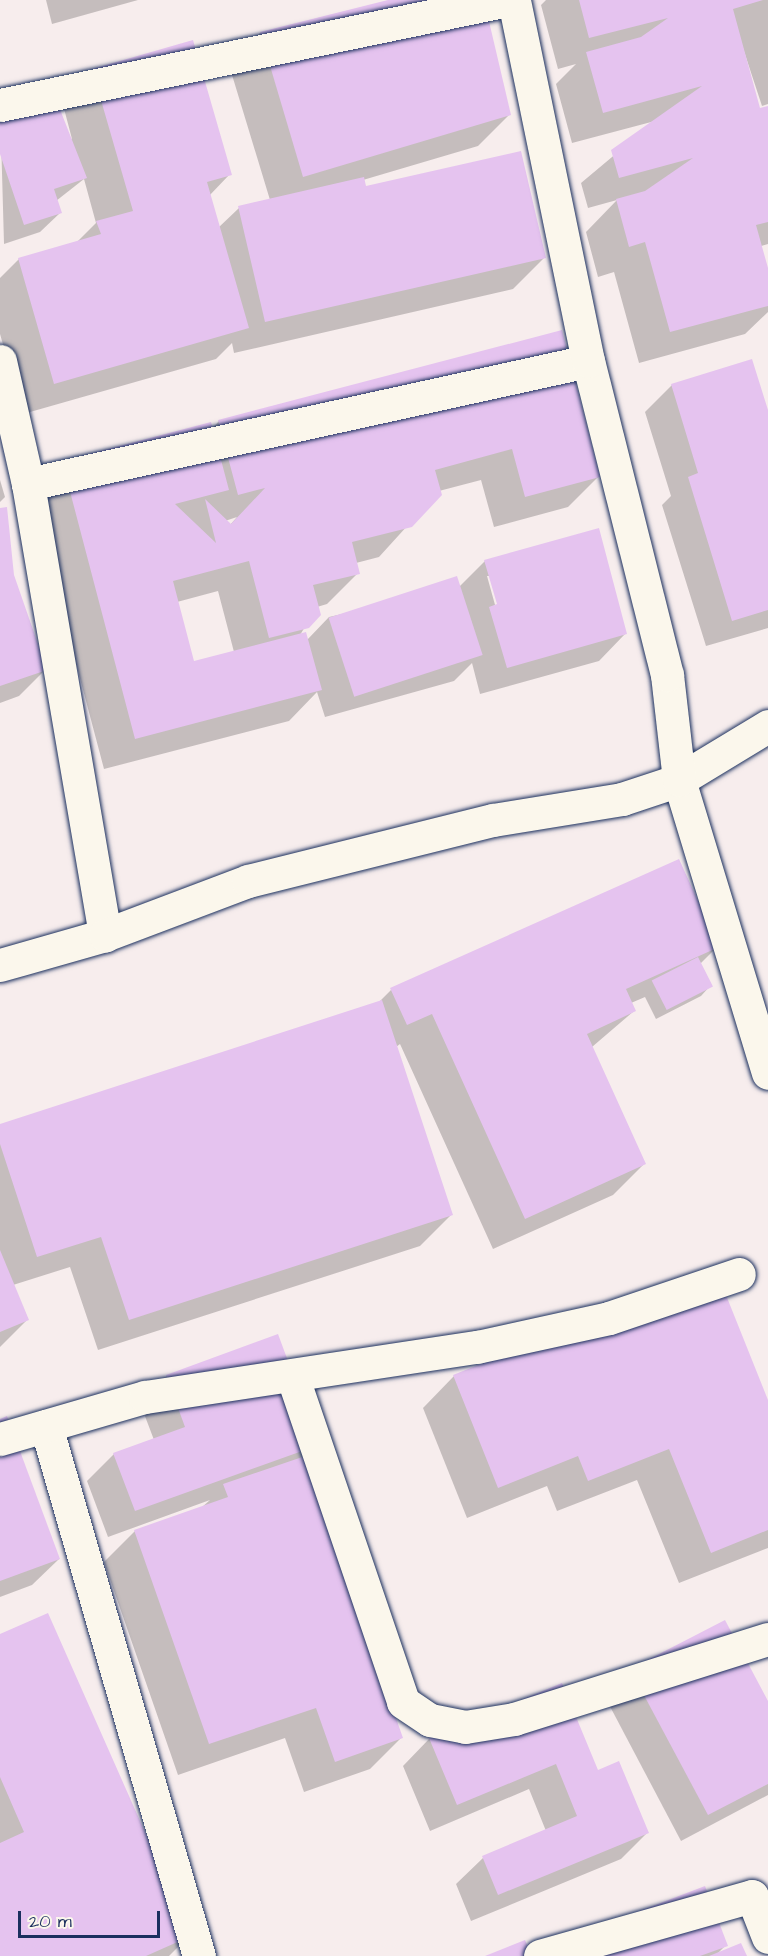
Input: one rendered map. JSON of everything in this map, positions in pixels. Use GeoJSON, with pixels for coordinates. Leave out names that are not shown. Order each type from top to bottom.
{"type":"FeatureCollection","features":[{"type":"Feature","properties":{"kind":"street"},"geometry":{"type":"LineString","coordinates":[[0,105],[508,0]]}},
{"type":"Feature","properties":{"kind":"street"},"geometry":{"type":"LineString","coordinates":[[514,0],[588,361],[668,675],[680,780],[768,1073]]}},
{"type":"Feature","properties":{"kind":"street"},"geometry":{"type":"LineString","coordinates":[[0,360],[28,484],[105,935]]}},
{"type":"Feature","properties":{"kind":"street"},"geometry":{"type":"LineString","coordinates":[[28,484],[588,361]]}},
{"type":"Feature","properties":{"kind":"street"},"geometry":{"type":"LineString","coordinates":[[0,965],[105,935],[248,881],[493,820],[622,799],[680,780],[768,726]]}},
{"type":"Feature","properties":{"kind":"street"},"geometry":{"type":"LineString","coordinates":[[0,1439],[145,1397],[293,1378],[477,1347],[609,1318],[739,1274]]}},
{"type":"Feature","properties":{"kind":"street"},"geometry":{"type":"LineString","coordinates":[[293,1378],[403,1702],[430,1720],[465,1727],[514,1719],[768,1639]]}},
{"type":"Feature","properties":{"kind":"street"},"geometry":{"type":"LineString","coordinates":[[46,1426],[199,1956]]}},
{"type":"Feature","properties":{"kind":"street"},"geometry":{"type":"LineString","coordinates":[[540,1956],[760,1894],[768,1937]]}},
{"type":"Feature","properties":{"kind":"building"},"geometry":{"type":"Polygon","coordinates":[[[388,0],[484,0],[511,115],[303,177],[260,32],[388,0]]]}},
{"type":"Feature","properties":{"kind":"building"},"geometry":{"type":"Polygon","coordinates":[[[579,0],[763,0],[733,9],[760,108],[768,106],[768,222],[756,225],[768,268],[768,306],[670,332],[645,242],[629,247],[616,199],[645,191],[693,158],[619,178],[611,150],[702,86],[603,113],[586,52],[641,37],[668,18],[589,38],[579,0]]]}},
{"type":"Feature","properties":{"kind":"building"},"geometry":{"type":"Polygon","coordinates":[[[193,40],[232,175],[207,182],[249,328],[54,384],[18,258],[101,234],[96,221],[133,211],[92,69],[193,40]]]}},
{"type":"Feature","properties":{"kind":"building"},"geometry":{"type":"Polygon","coordinates":[[[50,84],[87,178],[54,189],[62,213],[24,225],[0,154],[0,100],[50,84]]]}},
{"type":"Feature","properties":{"kind":"building"},"geometry":{"type":"Polygon","coordinates":[[[521,151],[546,258],[265,322],[238,206],[364,177],[366,186],[521,151]]]}},
{"type":"Feature","properties":{"kind":"building"},"geometry":{"type":"Polygon","coordinates":[[[562,330],[600,477],[525,497],[512,449],[435,470],[442,495],[412,527],[352,542],[360,574],[313,585],[321,615],[309,628],[269,638],[249,561],[173,581],[194,661],[306,632],[322,690],[135,739],[62,461],[211,422],[229,490],[175,504],[216,543],[205,499],[231,524],[265,488],[238,495],[218,420],[562,330]]]}},
{"type":"Feature","properties":{"kind":"building"},"geometry":{"type":"Polygon","coordinates":[[[752,359],[768,410],[768,610],[732,621],[688,477],[698,473],[671,384],[752,359]]]}},
{"type":"Feature","properties":{"kind":"building"},"geometry":{"type":"Polygon","coordinates":[[[7,507],[14,575],[47,670],[0,686],[0,508],[7,507]]]}},
{"type":"Feature","properties":{"kind":"building"},"geometry":{"type":"Polygon","coordinates":[[[599,528],[627,634],[507,668],[489,607],[497,604],[484,560],[599,528]]]}},
{"type":"Feature","properties":{"kind":"building"},"geometry":{"type":"Polygon","coordinates":[[[457,576],[483,655],[354,697],[329,618],[457,576]]]}},
{"type":"Feature","properties":{"kind":"building"},"geometry":{"type":"Polygon","coordinates":[[[679,859],[719,947],[626,989],[636,1011],[587,1034],[646,1164],[525,1219],[432,1014],[407,1025],[390,988],[679,859]]]}},
{"type":"Feature","properties":{"kind":"building"},"geometry":{"type":"Polygon","coordinates":[[[698,957],[713,986],[667,1010],[652,981],[698,957]]]}},
{"type":"Feature","properties":{"kind":"building"},"geometry":{"type":"Polygon","coordinates":[[[382,1000],[453,1215],[129,1320],[101,1237],[37,1257],[0,1144],[0,1124],[382,1000]]]}},
{"type":"Feature","properties":{"kind":"building"},"geometry":{"type":"Polygon","coordinates":[[[0,1250],[29,1320],[0,1332],[0,1250]]]}},
{"type":"Feature","properties":{"kind":"building"},"geometry":{"type":"Polygon","coordinates":[[[716,1270],[768,1400],[768,1530],[711,1553],[669,1449],[588,1481],[578,1456],[498,1488],[453,1375],[716,1270]]]}},
{"type":"Feature","properties":{"kind":"building"},"geometry":{"type":"Polygon","coordinates":[[[278,1334],[319,1445],[135,1511],[113,1453],[185,1427],[166,1375],[278,1334]]]}},
{"type":"Feature","properties":{"kind":"building"},"geometry":{"type":"Polygon","coordinates":[[[7,1416],[60,1559],[0,1581],[0,1419],[7,1416]]]}},
{"type":"Feature","properties":{"kind":"building"},"geometry":{"type":"Polygon","coordinates":[[[314,1453],[356,1605],[403,1738],[335,1762],[316,1708],[209,1744],[134,1530],[228,1497],[223,1484],[314,1453]]]}},
{"type":"Feature","properties":{"kind":"building"},"geometry":{"type":"Polygon","coordinates":[[[48,1613],[191,1936],[146,1956],[0,1956],[0,1843],[24,1832],[0,1777],[0,1634],[48,1613]]]}},
{"type":"Feature","properties":{"kind":"building"},"geometry":{"type":"Polygon","coordinates":[[[725,1620],[768,1701],[768,1784],[708,1815],[630,1669],[725,1620]]]}},
{"type":"Feature","properties":{"kind":"building"},"geometry":{"type":"Polygon","coordinates":[[[562,1683],[598,1770],[619,1761],[649,1833],[498,1895],[482,1856],[577,1816],[556,1764],[457,1805],[429,1738],[562,1683]]]}},
{"type":"Feature","properties":{"kind":"building"},"geometry":{"type":"Polygon","coordinates":[[[705,1886],[728,1946],[700,1956],[597,1956],[587,1931],[705,1886]]]}},
{"type":"Feature","properties":{"kind":"building"},"geometry":{"type":"Polygon","coordinates":[[[525,1940],[532,1956],[485,1956],[525,1940]]]}},
{"type":"Feature","properties":{"kind":"building"},"geometry":{"type":"Polygon","coordinates":[[[741,1943],[747,1956],[709,1956],[741,1943]]]}}]}
